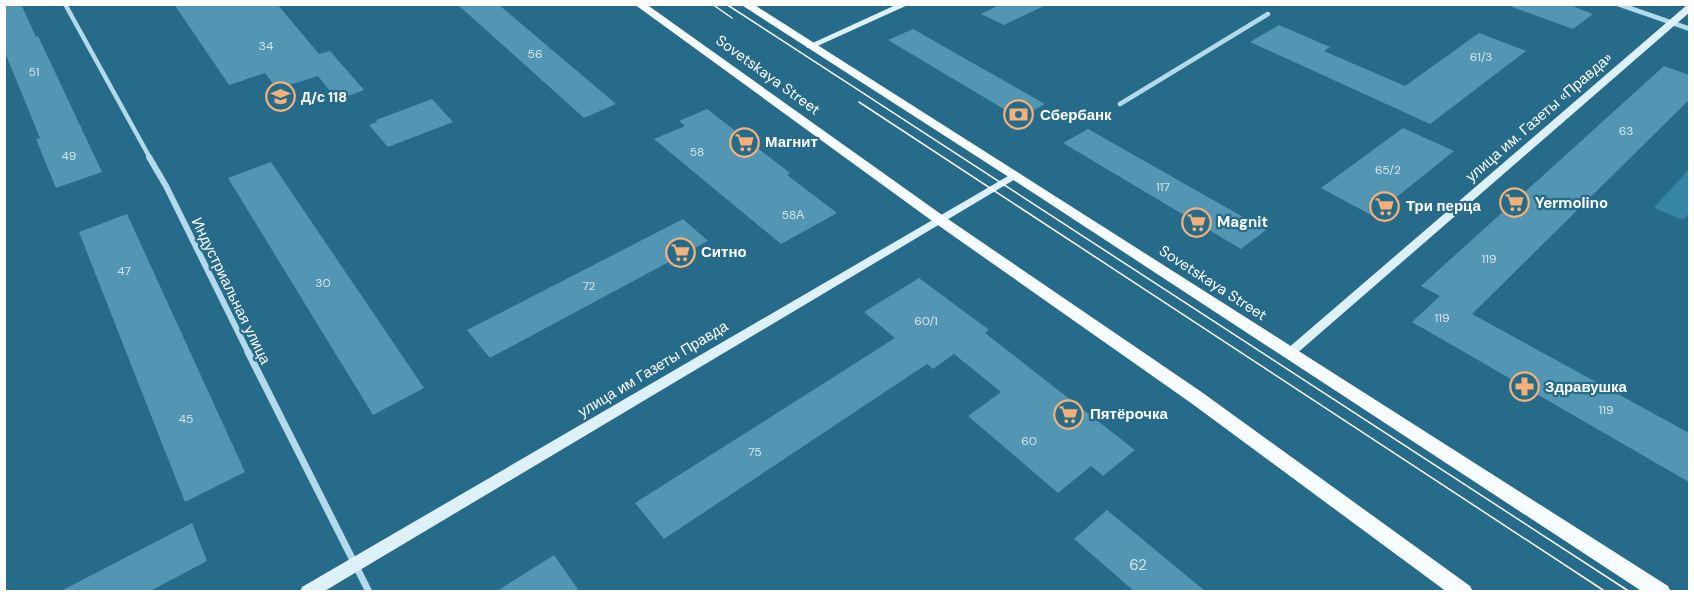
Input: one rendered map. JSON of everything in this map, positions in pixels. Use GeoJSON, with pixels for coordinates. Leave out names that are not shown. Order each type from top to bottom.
{"type":"FeatureCollection","features":[{"type":"Feature","properties":{"kind":"main road","name":"Sovetskaya Street"},"geometry":{"type":"LineString","coordinates":[[639,4],[940,220],[1197,398],[1463,591]]}},
{"type":"Feature","properties":{"kind":"main road","name":"Sovetskaya Street"},"geometry":{"type":"LineString","coordinates":[[745,4],[1661,591]]}},
{"type":"Feature","properties":{"kind":"street","name":"Индустриальная улица"},"geometry":{"type":"LineString","coordinates":[[65,4],[115,98],[166,186],[369,591]]}},
{"type":"Feature","properties":{"kind":"street"},"geometry":{"type":"LineString","coordinates":[[810,46],[906,4]]}},
{"type":"Feature","properties":{"kind":"street"},"geometry":{"type":"LineString","coordinates":[[1618,4],[1689,29]]}},
{"type":"Feature","properties":{"kind":"street","name":"улица им. Газеты «Правда»"},"geometry":{"type":"LineString","coordinates":[[1291,352],[1689,7]]}},
{"type":"Feature","properties":{"kind":"street"},"geometry":{"type":"LineString","coordinates":[[1119,104],[1268,14]]}},
{"type":"Feature","properties":{"kind":"street","name":"улица им Газеты Правда"},"geometry":{"type":"LineString","coordinates":[[308,591],[1015,175]]}},
{"type":"Feature","properties":{"kind":"shaded area"},"geometry":{"type":"Polygon","coordinates":[[[1689,169],[1689,213],[1683,220],[1654,208],[1689,169]]]}},
{"type":"Feature","properties":{"kind":"building"},"geometry":{"type":"Polygon","coordinates":[[[4,4],[21,4],[102,172],[56,188],[36,139],[40,138],[4,50],[4,4]]]}},
{"type":"Feature","properties":{"kind":"building"},"geometry":{"type":"Polygon","coordinates":[[[174,4],[277,4],[319,54],[330,51],[364,90],[337,100],[318,76],[277,89],[265,73],[229,85],[174,4]]]}},
{"type":"Feature","properties":{"kind":"building"},"geometry":{"type":"Polygon","coordinates":[[[457,4],[498,4],[616,104],[584,118],[457,4]]]}},
{"type":"Feature","properties":{"kind":"building"},"geometry":{"type":"Polygon","coordinates":[[[1001,4],[1048,4],[1004,25],[981,14],[1001,4]]]}},
{"type":"Feature","properties":{"kind":"building"},"geometry":{"type":"Polygon","coordinates":[[[1512,4],[1567,4],[1593,14],[1573,29],[1512,7],[1512,4]]]}},
{"type":"Feature","properties":{"kind":"building"},"geometry":{"type":"Polygon","coordinates":[[[1279,25],[1330,47],[1324,51],[1405,86],[1479,33],[1526,51],[1430,124],[1250,42],[1279,25]]]}},
{"type":"Feature","properties":{"kind":"building"},"geometry":{"type":"Polygon","coordinates":[[[913,29],[1045,104],[1019,118],[888,40],[913,29]]]}},
{"type":"Feature","properties":{"kind":"building"},"geometry":{"type":"Polygon","coordinates":[[[1664,66],[1689,75],[1689,100],[1472,314],[1689,433],[1689,482],[1412,322],[1440,296],[1421,286],[1664,66]]]}},
{"type":"Feature","properties":{"kind":"building"},"geometry":{"type":"Polygon","coordinates":[[[432,99],[453,122],[388,147],[369,125],[377,122],[376,120],[432,99]]]}},
{"type":"Feature","properties":{"kind":"building"},"geometry":{"type":"Polygon","coordinates":[[[707,109],[790,173],[787,175],[837,213],[781,244],[654,139],[685,126],[679,121],[707,109]]]}},
{"type":"Feature","properties":{"kind":"building"},"geometry":{"type":"Polygon","coordinates":[[[1403,128],[1454,151],[1373,216],[1321,188],[1403,128]]]}},
{"type":"Feature","properties":{"kind":"building"},"geometry":{"type":"Polygon","coordinates":[[[1088,129],[1266,230],[1241,249],[1063,143],[1088,129]]]}},
{"type":"Feature","properties":{"kind":"building"},"geometry":{"type":"Polygon","coordinates":[[[271,162],[424,388],[373,415],[228,178],[271,162]]]}},
{"type":"Feature","properties":{"kind":"building"},"geometry":{"type":"Polygon","coordinates":[[[127,214],[245,472],[185,502],[79,232],[127,214]]]}},
{"type":"Feature","properties":{"kind":"building"},"geometry":{"type":"Polygon","coordinates":[[[683,219],[708,241],[490,358],[467,330],[683,219]]]}},
{"type":"Feature","properties":{"kind":"building"},"geometry":{"type":"Polygon","coordinates":[[[919,278],[989,330],[985,333],[1135,450],[1103,476],[1091,466],[1058,493],[968,416],[1001,392],[954,354],[933,369],[927,364],[664,539],[635,503],[895,338],[864,312],[919,278]]]}},
{"type":"Feature","properties":{"kind":"building"},"geometry":{"type":"Polygon","coordinates":[[[1107,510],[1205,591],[1134,591],[1074,539],[1107,510]]]}},
{"type":"Feature","properties":{"kind":"building"},"geometry":{"type":"Polygon","coordinates":[[[192,523],[207,561],[150,591],[61,591],[192,523]]]}},
{"type":"Feature","properties":{"kind":"building"},"geometry":{"type":"Polygon","coordinates":[[[554,555],[579,591],[497,591],[554,555]]]}},
{"type":"Feature","properties":{"kind":"tram line"},"geometry":{"type":"LineString","coordinates":[[712,4],[732,18]]}},
{"type":"Feature","properties":{"kind":"tram line"},"geometry":{"type":"LineString","coordinates":[[726,4],[1630,592]]}},
{"type":"Feature","properties":{"kind":"tram line"},"geometry":{"type":"LineString","coordinates":[[859,102],[1606,592]]}},
{"type":"Feature","properties":{"kind":"place","name":"Д/с 118"},"geometry":{"type":"Point","coordinates":[280,97]}},
{"type":"Feature","properties":{"kind":"place","name":"Сбербанк"},"geometry":{"type":"Point","coordinates":[1019,115]}},
{"type":"Feature","properties":{"kind":"place","name":"Магнит"},"geometry":{"type":"Point","coordinates":[744,142]}},
{"type":"Feature","properties":{"kind":"place","name":"Yermolino"},"geometry":{"type":"Point","coordinates":[1514,203]}},
{"type":"Feature","properties":{"kind":"place","name":"Три перца"},"geometry":{"type":"Point","coordinates":[1385,206]}},
{"type":"Feature","properties":{"kind":"place","name":"Magnit"},"geometry":{"type":"Point","coordinates":[1196,222]}},
{"type":"Feature","properties":{"kind":"place","name":"Ситно"},"geometry":{"type":"Point","coordinates":[680,252]}},
{"type":"Feature","properties":{"kind":"place","name":"Здравушка"},"geometry":{"type":"Point","coordinates":[1524,387]}},
{"type":"Feature","properties":{"kind":"place","name":"Пятёрочка"},"geometry":{"type":"Point","coordinates":[1069,414]}}]}
